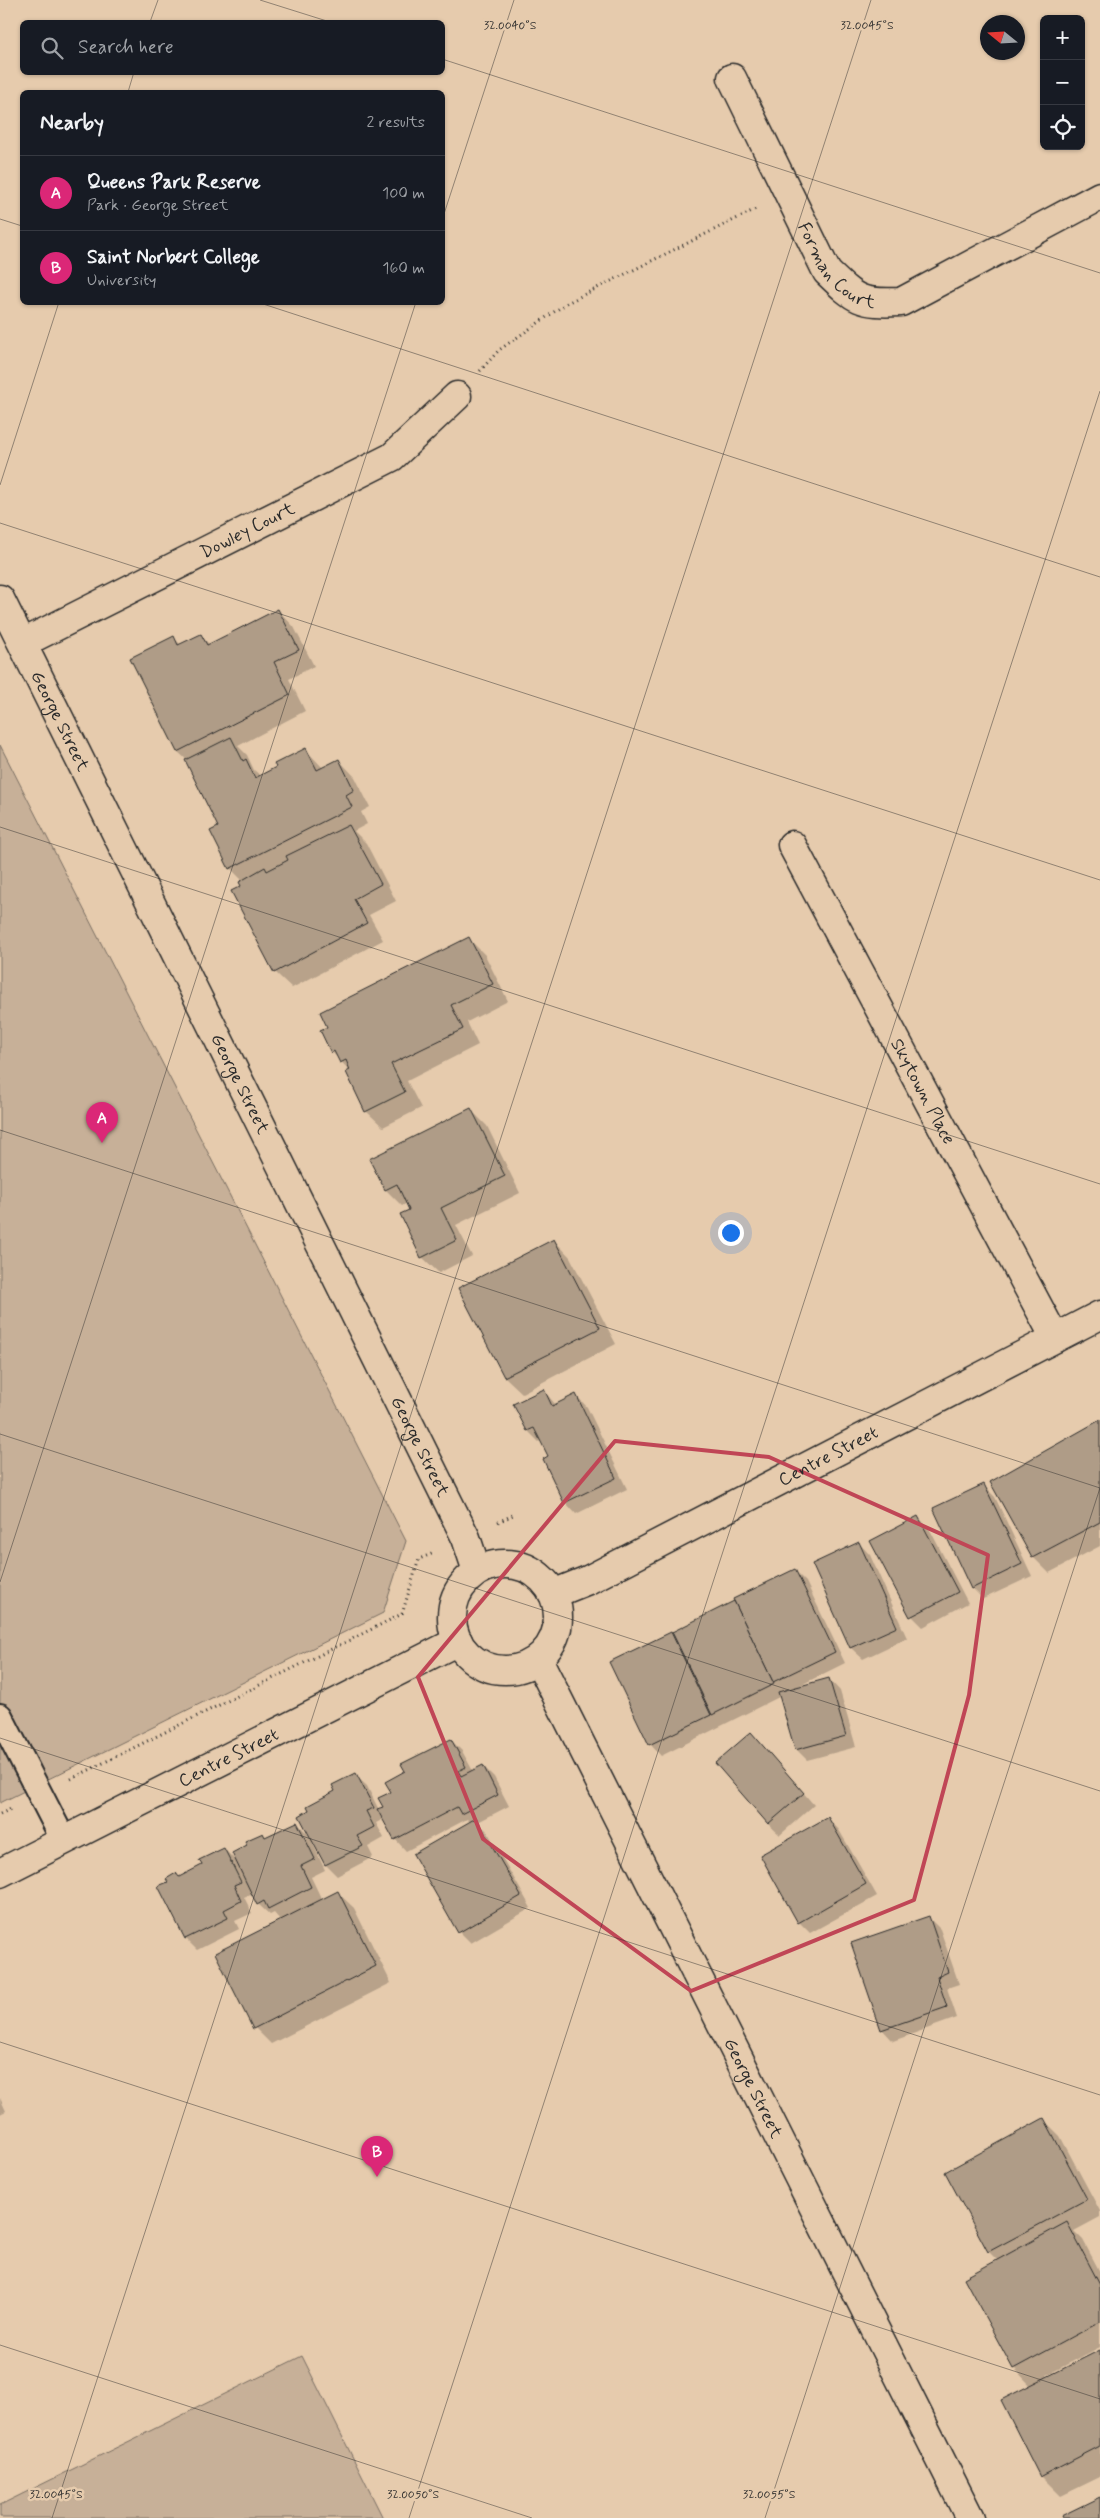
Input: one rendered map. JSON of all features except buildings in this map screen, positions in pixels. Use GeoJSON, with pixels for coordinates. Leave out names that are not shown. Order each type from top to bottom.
{"type":"FeatureCollection","features":[{"type":"Feature","properties":{"kind":"street","name":"Forman Court"},"geometry":{"type":"LineString","coordinates":[[732,78],[827,272],[848,292],[871,304],[901,302],[1100,196]]}},
{"type":"Feature","properties":{"kind":"street","name":"Dowley Court"},"geometry":{"type":"LineString","coordinates":[[23,643],[392,457],[457,396]]}},
{"type":"Feature","properties":{"kind":"street","name":"George Street"},"geometry":{"type":"LineString","coordinates":[[0,599],[466,1538],[477,1571]]}},
{"type":"Feature","properties":{"kind":"street","name":"Skytown Place"},"geometry":{"type":"LineString","coordinates":[[792,845],[1055,1338]]}},
{"type":"Feature","properties":{"kind":"street","name":"Centre Street"},"geometry":{"type":"LineString","coordinates":[[553,1594],[588,1580],[1100,1315]]}},
{"type":"Feature","properties":{"kind":"street"},"geometry":{"type":"LineString","coordinates":[[497,1564],[514,1564],[530,1570],[543,1580],[553,1594],[558,1611],[557,1629],[550,1646],[538,1659],[517,1668],[494,1669],[479,1663],[467,1654],[458,1641],[453,1625],[453,1608],[458,1593],[467,1579],[477,1571],[497,1564]]}},
{"type":"Feature","properties":{"kind":"street","name":"Centre Street"},"geometry":{"type":"LineString","coordinates":[[0,1873],[458,1641]]}},
{"type":"Feature","properties":{"kind":"street","name":"George Street"},"geometry":{"type":"LineString","coordinates":[[538,1659],[970,2518]]}},
{"type":"Feature","properties":{"kind":"lane"},"geometry":{"type":"LineString","coordinates":[[0,1716],[64,1841]]}},
{"type":"Feature","properties":{"kind":"path"},"geometry":{"type":"LineString","coordinates":[[457,396],[499,350],[567,303],[788,193]]}},
{"type":"Feature","properties":{"kind":"path"},"geometry":{"type":"LineString","coordinates":[[0,1814],[402,1614],[420,1559],[513,1514]]}},
{"type":"Feature","properties":{"kind":"highlighted area"},"geometry":{"type":"Polygon","coordinates":[[[615,1441],[769,1457],[988,1555],[969,1695],[914,1900],[691,1991],[483,1839],[418,1677],[615,1441]]]}},
{"type":"Feature","properties":{"kind":"shaded area"},"geometry":{"type":"Polygon","coordinates":[[[0,745],[406,1541],[383,1613],[0,1803],[0,745]]]}},
{"type":"Feature","properties":{"kind":"shaded area"},"geometry":{"type":"Polygon","coordinates":[[[302,2356],[383,2518],[0,2518],[0,2505],[302,2356]]]}},
{"type":"Feature","properties":{"kind":"place","name":"Queens Park Reserve"},"geometry":{"type":"Point","coordinates":[102,1143]}},
{"type":"Feature","properties":{"kind":"place","name":"Saint Norbert College"},"geometry":{"type":"Point","coordinates":[377,2177]}}]}
